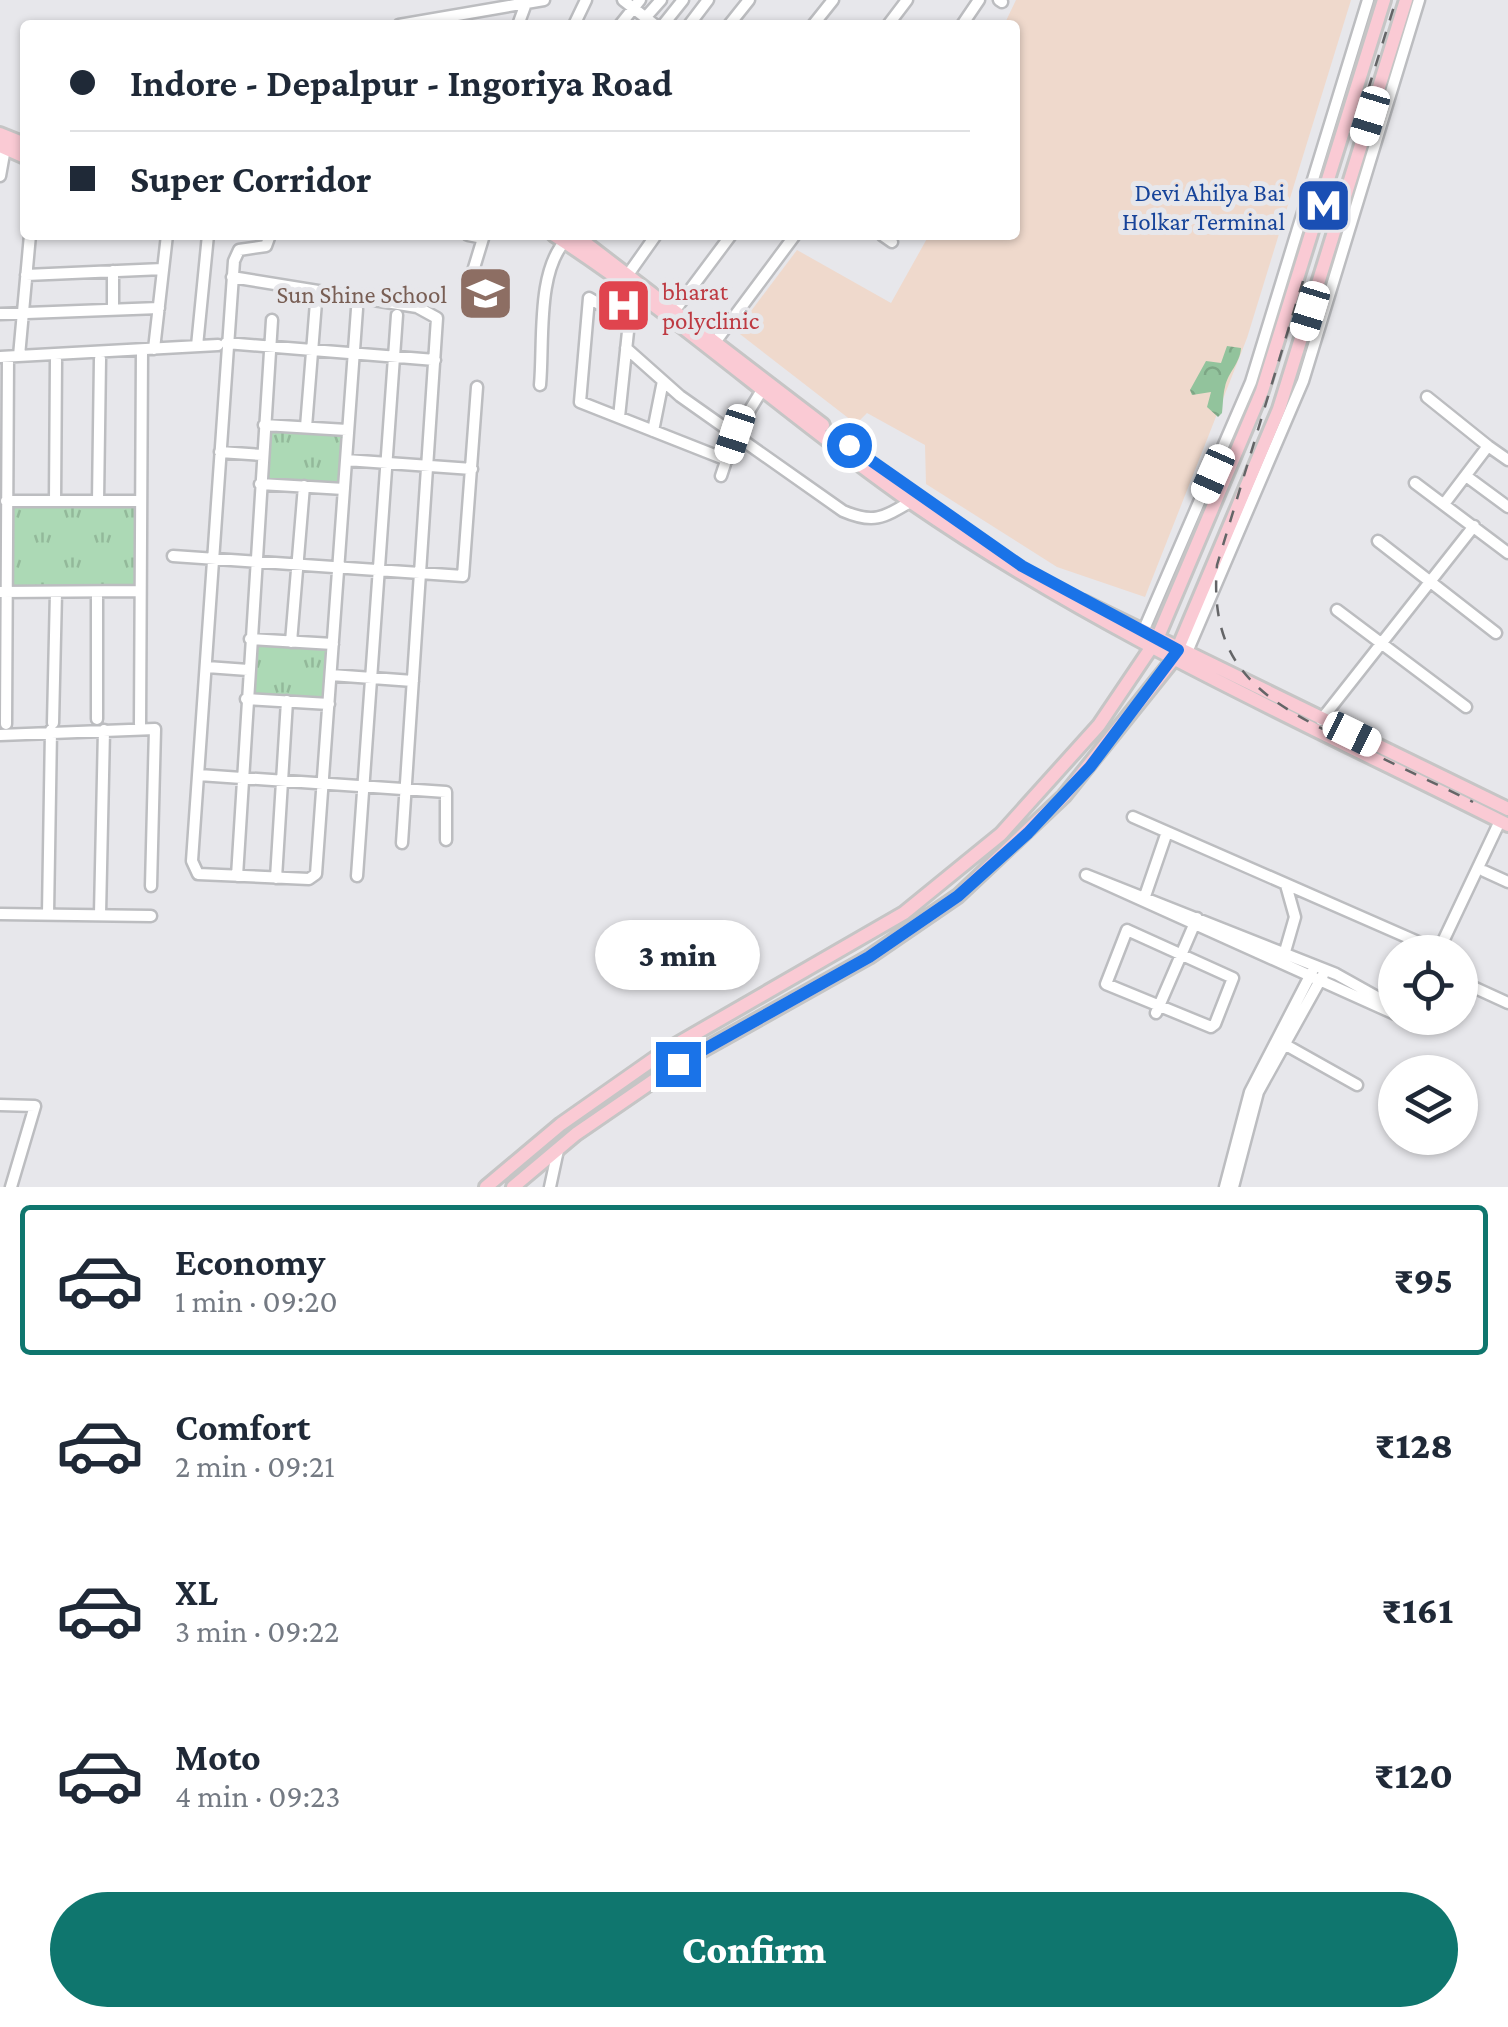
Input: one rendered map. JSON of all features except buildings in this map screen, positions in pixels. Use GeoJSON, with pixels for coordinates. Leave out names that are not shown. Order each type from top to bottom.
{"type":"FeatureCollection","features":[{"type":"Feature","properties":{"kind":"main road"},"geometry":{"type":"LineString","coordinates":[[486,1187],[560,1124],[664,1051],[861,941],[954,875],[1001,834],[1067,765],[1147,640],[1262,391],[1384,0]]}},
{"type":"Feature","properties":{"kind":"main road"},"geometry":{"type":"LineString","coordinates":[[513,1187],[678,1064],[869,957],[958,896],[1064,796],[1180,657],[1278,409],[1406,0]]}},
{"type":"Feature","properties":{"kind":"main road"},"geometry":{"type":"LineString","coordinates":[[570,240],[645,302],[716,341],[926,502],[1147,640]]}},
{"type":"Feature","properties":{"kind":"main road"},"geometry":{"type":"LineString","coordinates":[[571,240],[627,276],[762,390],[910,502],[1054,594],[1180,657],[1254,702],[1506,820]]}},
{"type":"Feature","properties":{"kind":"main road"},"geometry":{"type":"LineString","coordinates":[[1180,657],[1320,720],[1506,820]]}},
{"type":"Feature","properties":{"kind":"main road"},"geometry":{"type":"LineString","coordinates":[[1250,686],[1254,702]]}},
{"type":"Feature","properties":{"kind":"street"},"geometry":{"type":"LineString","coordinates":[[461,20],[544,0]]}},
{"type":"Feature","properties":{"kind":"street"},"geometry":{"type":"LineString","coordinates":[[623,0],[636,4]]}},
{"type":"Feature","properties":{"kind":"street"},"geometry":{"type":"LineString","coordinates":[[667,20],[683,0],[699,12]]}},
{"type":"Feature","properties":{"kind":"street"},"geometry":{"type":"LineString","coordinates":[[693,20],[708,0]]}},
{"type":"Feature","properties":{"kind":"street"},"geometry":{"type":"LineString","coordinates":[[734,20],[749,0]]}},
{"type":"Feature","properties":{"kind":"street"},"geometry":{"type":"LineString","coordinates":[[817,20],[834,0]]}},
{"type":"Feature","properties":{"kind":"street"},"geometry":{"type":"LineString","coordinates":[[892,20],[907,0]]}},
{"type":"Feature","properties":{"kind":"street"},"geometry":{"type":"LineString","coordinates":[[1147,640],[1251,382],[1368,0]]}},
{"type":"Feature","properties":{"kind":"street"},"geometry":{"type":"LineString","coordinates":[[1180,657],[1303,381],[1419,0]]}},
{"type":"Feature","properties":{"kind":"street"},"geometry":{"type":"LineString","coordinates":[[520,20],[525,6]]}},
{"type":"Feature","properties":{"kind":"street"},"geometry":{"type":"LineString","coordinates":[[0,176],[3,147]]}},
{"type":"Feature","properties":{"kind":"street"},"geometry":{"type":"LineString","coordinates":[[30,240],[23,313],[9,357],[3,729],[155,729],[152,886]]}},
{"type":"Feature","properties":{"kind":"street"},"geometry":{"type":"LineString","coordinates":[[140,724],[140,501],[148,349],[159,308],[166,240]]}},
{"type":"Feature","properties":{"kind":"street"},"geometry":{"type":"LineString","coordinates":[[198,346],[208,240]]}},
{"type":"Feature","properties":{"kind":"street"},"geometry":{"type":"LineString","coordinates":[[268,240],[266,246],[236,254],[222,344],[220,452],[194,872],[308,880],[316,874],[357,309]]}},
{"type":"Feature","properties":{"kind":"street"},"geometry":{"type":"LineString","coordinates":[[470,282],[483,240]]}},
{"type":"Feature","properties":{"kind":"street"},"geometry":{"type":"LineString","coordinates":[[540,385],[546,278],[554,252],[564,240]]}},
{"type":"Feature","properties":{"kind":"street"},"geometry":{"type":"LineString","coordinates":[[627,276],[652,240]]}},
{"type":"Feature","properties":{"kind":"street"},"geometry":{"type":"LineString","coordinates":[[672,315],[727,240]]}},
{"type":"Feature","properties":{"kind":"street"},"geometry":{"type":"LineString","coordinates":[[716,341],[792,240]]}},
{"type":"Feature","properties":{"kind":"street"},"geometry":{"type":"LineString","coordinates":[[26,275],[163,270]]}},
{"type":"Feature","properties":{"kind":"street"},"geometry":{"type":"LineString","coordinates":[[113,271],[113,310]]}},
{"type":"Feature","properties":{"kind":"street"},"geometry":{"type":"LineString","coordinates":[[232,277],[427,309],[437,318],[402,843]]}},
{"type":"Feature","properties":{"kind":"street"},"geometry":{"type":"LineString","coordinates":[[629,322],[589,298],[580,402],[726,460]]}},
{"type":"Feature","properties":{"kind":"street"},"geometry":{"type":"LineString","coordinates":[[306,427],[316,302]]}},
{"type":"Feature","properties":{"kind":"street"},"geometry":{"type":"LineString","coordinates":[[620,417],[629,322],[645,302]]}},
{"type":"Feature","properties":{"kind":"street"},"geometry":{"type":"LineString","coordinates":[[0,314],[159,308]]}},
{"type":"Feature","properties":{"kind":"street"},"geometry":{"type":"LineString","coordinates":[[357,876],[397,315]]}},
{"type":"Feature","properties":{"kind":"street"},"geometry":{"type":"LineString","coordinates":[[237,876],[272,320]]}},
{"type":"Feature","properties":{"kind":"street"},"geometry":{"type":"LineString","coordinates":[[9,357],[222,344],[436,360]]}},
{"type":"Feature","properties":{"kind":"street"},"geometry":{"type":"LineString","coordinates":[[626,348],[662,381],[843,511],[867,521],[880,520],[910,502]]}},
{"type":"Feature","properties":{"kind":"street"},"geometry":{"type":"LineString","coordinates":[[98,501],[100,359]]}},
{"type":"Feature","properties":{"kind":"street"},"geometry":{"type":"LineString","coordinates":[[56,360],[56,501]]}},
{"type":"Feature","properties":{"kind":"street"},"geometry":{"type":"LineString","coordinates":[[652,431],[662,381]]}},
{"type":"Feature","properties":{"kind":"street"},"geometry":{"type":"LineString","coordinates":[[173,556],[458,577],[466,572],[477,388]]}},
{"type":"Feature","properties":{"kind":"street"},"geometry":{"type":"LineString","coordinates":[[721,476],[735,434],[762,390]]}},
{"type":"Feature","properties":{"kind":"street"},"geometry":{"type":"LineString","coordinates":[[1428,397],[1508,460]]}},
{"type":"Feature","properties":{"kind":"street"},"geometry":{"type":"LineString","coordinates":[[264,424],[348,430]]}},
{"type":"Feature","properties":{"kind":"street"},"geometry":{"type":"LineString","coordinates":[[1444,504],[1488,446]]}},
{"type":"Feature","properties":{"kind":"street"},"geometry":{"type":"LineString","coordinates":[[220,452],[262,455]]}},
{"type":"Feature","properties":{"kind":"street"},"geometry":{"type":"LineString","coordinates":[[346,460],[472,469]]}},
{"type":"Feature","properties":{"kind":"street"},"geometry":{"type":"LineString","coordinates":[[1466,476],[1508,507]]}},
{"type":"Feature","properties":{"kind":"street"},"geometry":{"type":"LineString","coordinates":[[1414,483],[1508,553]]}},
{"type":"Feature","properties":{"kind":"street"},"geometry":{"type":"LineString","coordinates":[[260,484],[344,489]]}},
{"type":"Feature","properties":{"kind":"street"},"geometry":{"type":"LineString","coordinates":[[291,642],[304,486]]}},
{"type":"Feature","properties":{"kind":"street"},"geometry":{"type":"LineString","coordinates":[[6,501],[140,501]]}},
{"type":"Feature","properties":{"kind":"street"},"geometry":{"type":"LineString","coordinates":[[1320,720],[1474,526]]}},
{"type":"Feature","properties":{"kind":"street"},"geometry":{"type":"LineString","coordinates":[[1378,541],[1496,633]]}},
{"type":"Feature","properties":{"kind":"street"},"geometry":{"type":"LineString","coordinates":[[3,592],[139,591]]}},
{"type":"Feature","properties":{"kind":"street"},"geometry":{"type":"LineString","coordinates":[[48,914],[56,592]]}},
{"type":"Feature","properties":{"kind":"street"},"geometry":{"type":"LineString","coordinates":[[96,592],[97,719]]}},
{"type":"Feature","properties":{"kind":"street"},"geometry":{"type":"LineString","coordinates":[[1337,610],[1466,708]]}},
{"type":"Feature","properties":{"kind":"street"},"geometry":{"type":"LineString","coordinates":[[250,639],[333,644]]}},
{"type":"Feature","properties":{"kind":"street"},"geometry":{"type":"LineString","coordinates":[[207,666],[248,670]]}},
{"type":"Feature","properties":{"kind":"street"},"geometry":{"type":"LineString","coordinates":[[331,675],[413,681]]}},
{"type":"Feature","properties":{"kind":"street"},"geometry":{"type":"LineString","coordinates":[[246,699],[329,704]]}},
{"type":"Feature","properties":{"kind":"street"},"geometry":{"type":"LineString","coordinates":[[276,878],[287,701]]}},
{"type":"Feature","properties":{"kind":"street"},"geometry":{"type":"LineString","coordinates":[[100,914],[104,730]]}},
{"type":"Feature","properties":{"kind":"street"},"geometry":{"type":"LineString","coordinates":[[199,776],[446,792],[446,840]]}},
{"type":"Feature","properties":{"kind":"street"},"geometry":{"type":"LineString","coordinates":[[1132,817],[1402,935]]}},
{"type":"Feature","properties":{"kind":"street"},"geometry":{"type":"LineString","coordinates":[[1450,935],[1506,820]]}},
{"type":"Feature","properties":{"kind":"street"},"geometry":{"type":"LineString","coordinates":[[1449,935],[1506,820]]}},
{"type":"Feature","properties":{"kind":"street"},"geometry":{"type":"LineString","coordinates":[[1145,896],[1167,832]]}},
{"type":"Feature","properties":{"kind":"street"},"geometry":{"type":"LineString","coordinates":[[1484,871],[1508,882]]}},
{"type":"Feature","properties":{"kind":"street"},"geometry":{"type":"LineString","coordinates":[[1318,972],[1195,921],[1086,875],[1284,954],[1378,1003]]}},
{"type":"Feature","properties":{"kind":"street"},"geometry":{"type":"LineString","coordinates":[[1284,954],[1295,917],[1286,884]]}},
{"type":"Feature","properties":{"kind":"street"},"geometry":{"type":"LineString","coordinates":[[0,914],[151,916]]}},
{"type":"Feature","properties":{"kind":"street"},"geometry":{"type":"LineString","coordinates":[[1158,1009],[1195,921]]}},
{"type":"Feature","properties":{"kind":"street"},"geometry":{"type":"LineString","coordinates":[[1127,930],[1182,953],[1233,978],[1211,1026],[1158,1009],[1106,984],[1127,930]]}},
{"type":"Feature","properties":{"kind":"street"},"geometry":{"type":"LineString","coordinates":[[1233,1187],[1244,1158],[1254,1103],[1318,972]]}},
{"type":"Feature","properties":{"kind":"street"},"geometry":{"type":"LineString","coordinates":[[1225,1187],[1250,1092],[1318,972]]}},
{"type":"Feature","properties":{"kind":"street"},"geometry":{"type":"LineString","coordinates":[[1478,989],[1508,1003]]}},
{"type":"Feature","properties":{"kind":"street"},"geometry":{"type":"LineString","coordinates":[[1284,1044],[1357,1085]]}},
{"type":"Feature","properties":{"kind":"street"},"geometry":{"type":"LineString","coordinates":[[0,1105],[36,1106],[12,1187]]}},
{"type":"Feature","properties":{"kind":"street"},"geometry":{"type":"LineString","coordinates":[[550,1187],[558,1150]]}},
{"type":"Feature","properties":{"kind":"shaded area"},"geometry":{"type":"Polygon","coordinates":[[[1016,0],[1351,0],[1247,338],[1145,597],[1057,567],[926,484],[925,445],[867,413],[856,424],[736,331],[797,250],[891,303],[926,240],[1020,240],[1020,20],[1006,20],[1016,0]]]}},
{"type":"Feature","properties":{"kind":"green space"},"geometry":{"type":"Polygon","coordinates":[[[1227,346],[1241,348],[1218,417],[1207,407],[1211,392],[1192,395],[1190,390],[1206,361],[1221,363],[1227,346]]]}},
{"type":"Feature","properties":{"kind":"green space"},"geometry":{"type":"Polygon","coordinates":[[[269,429],[344,434],[340,486],[266,481],[269,429]]]}},
{"type":"Feature","properties":{"kind":"green space"},"geometry":{"type":"Polygon","coordinates":[[[13,505],[137,506],[136,588],[12,587],[13,505]]]}},
{"type":"Feature","properties":{"kind":"green space"},"geometry":{"type":"Polygon","coordinates":[[[254,644],[329,647],[326,700],[251,696],[254,644]]]}},
{"type":"Feature","properties":{"kind":"railway"},"geometry":{"type":"LineString","coordinates":[[1354,135],[1396,0]]}},
{"type":"Feature","properties":{"kind":"railway"},"geometry":{"type":"LineString","coordinates":[[1303,281],[1217,565],[1217,602],[1223,633],[1250,680],[1271,698],[1324,730],[1473,802]]}},
{"type":"Feature","properties":{"kind":"place","name":"Devi Ahilya Bai Holkar Terminal"},"geometry":{"type":"Point","coordinates":[1324,206]}},
{"type":"Feature","properties":{"kind":"place","name":"Sun Shine School"},"geometry":{"type":"Point","coordinates":[486,294]}},
{"type":"Feature","properties":{"kind":"place","name":"bharat polyclinic"},"geometry":{"type":"Point","coordinates":[623,305]}},
{"type":"Feature","properties":{"kind":"route"},"geometry":{"type":"LineString","coordinates":[[678,1064],[869,957],[958,896],[1028,833],[1090,767],[1178,650],[1022,566],[849,445]]}}]}
